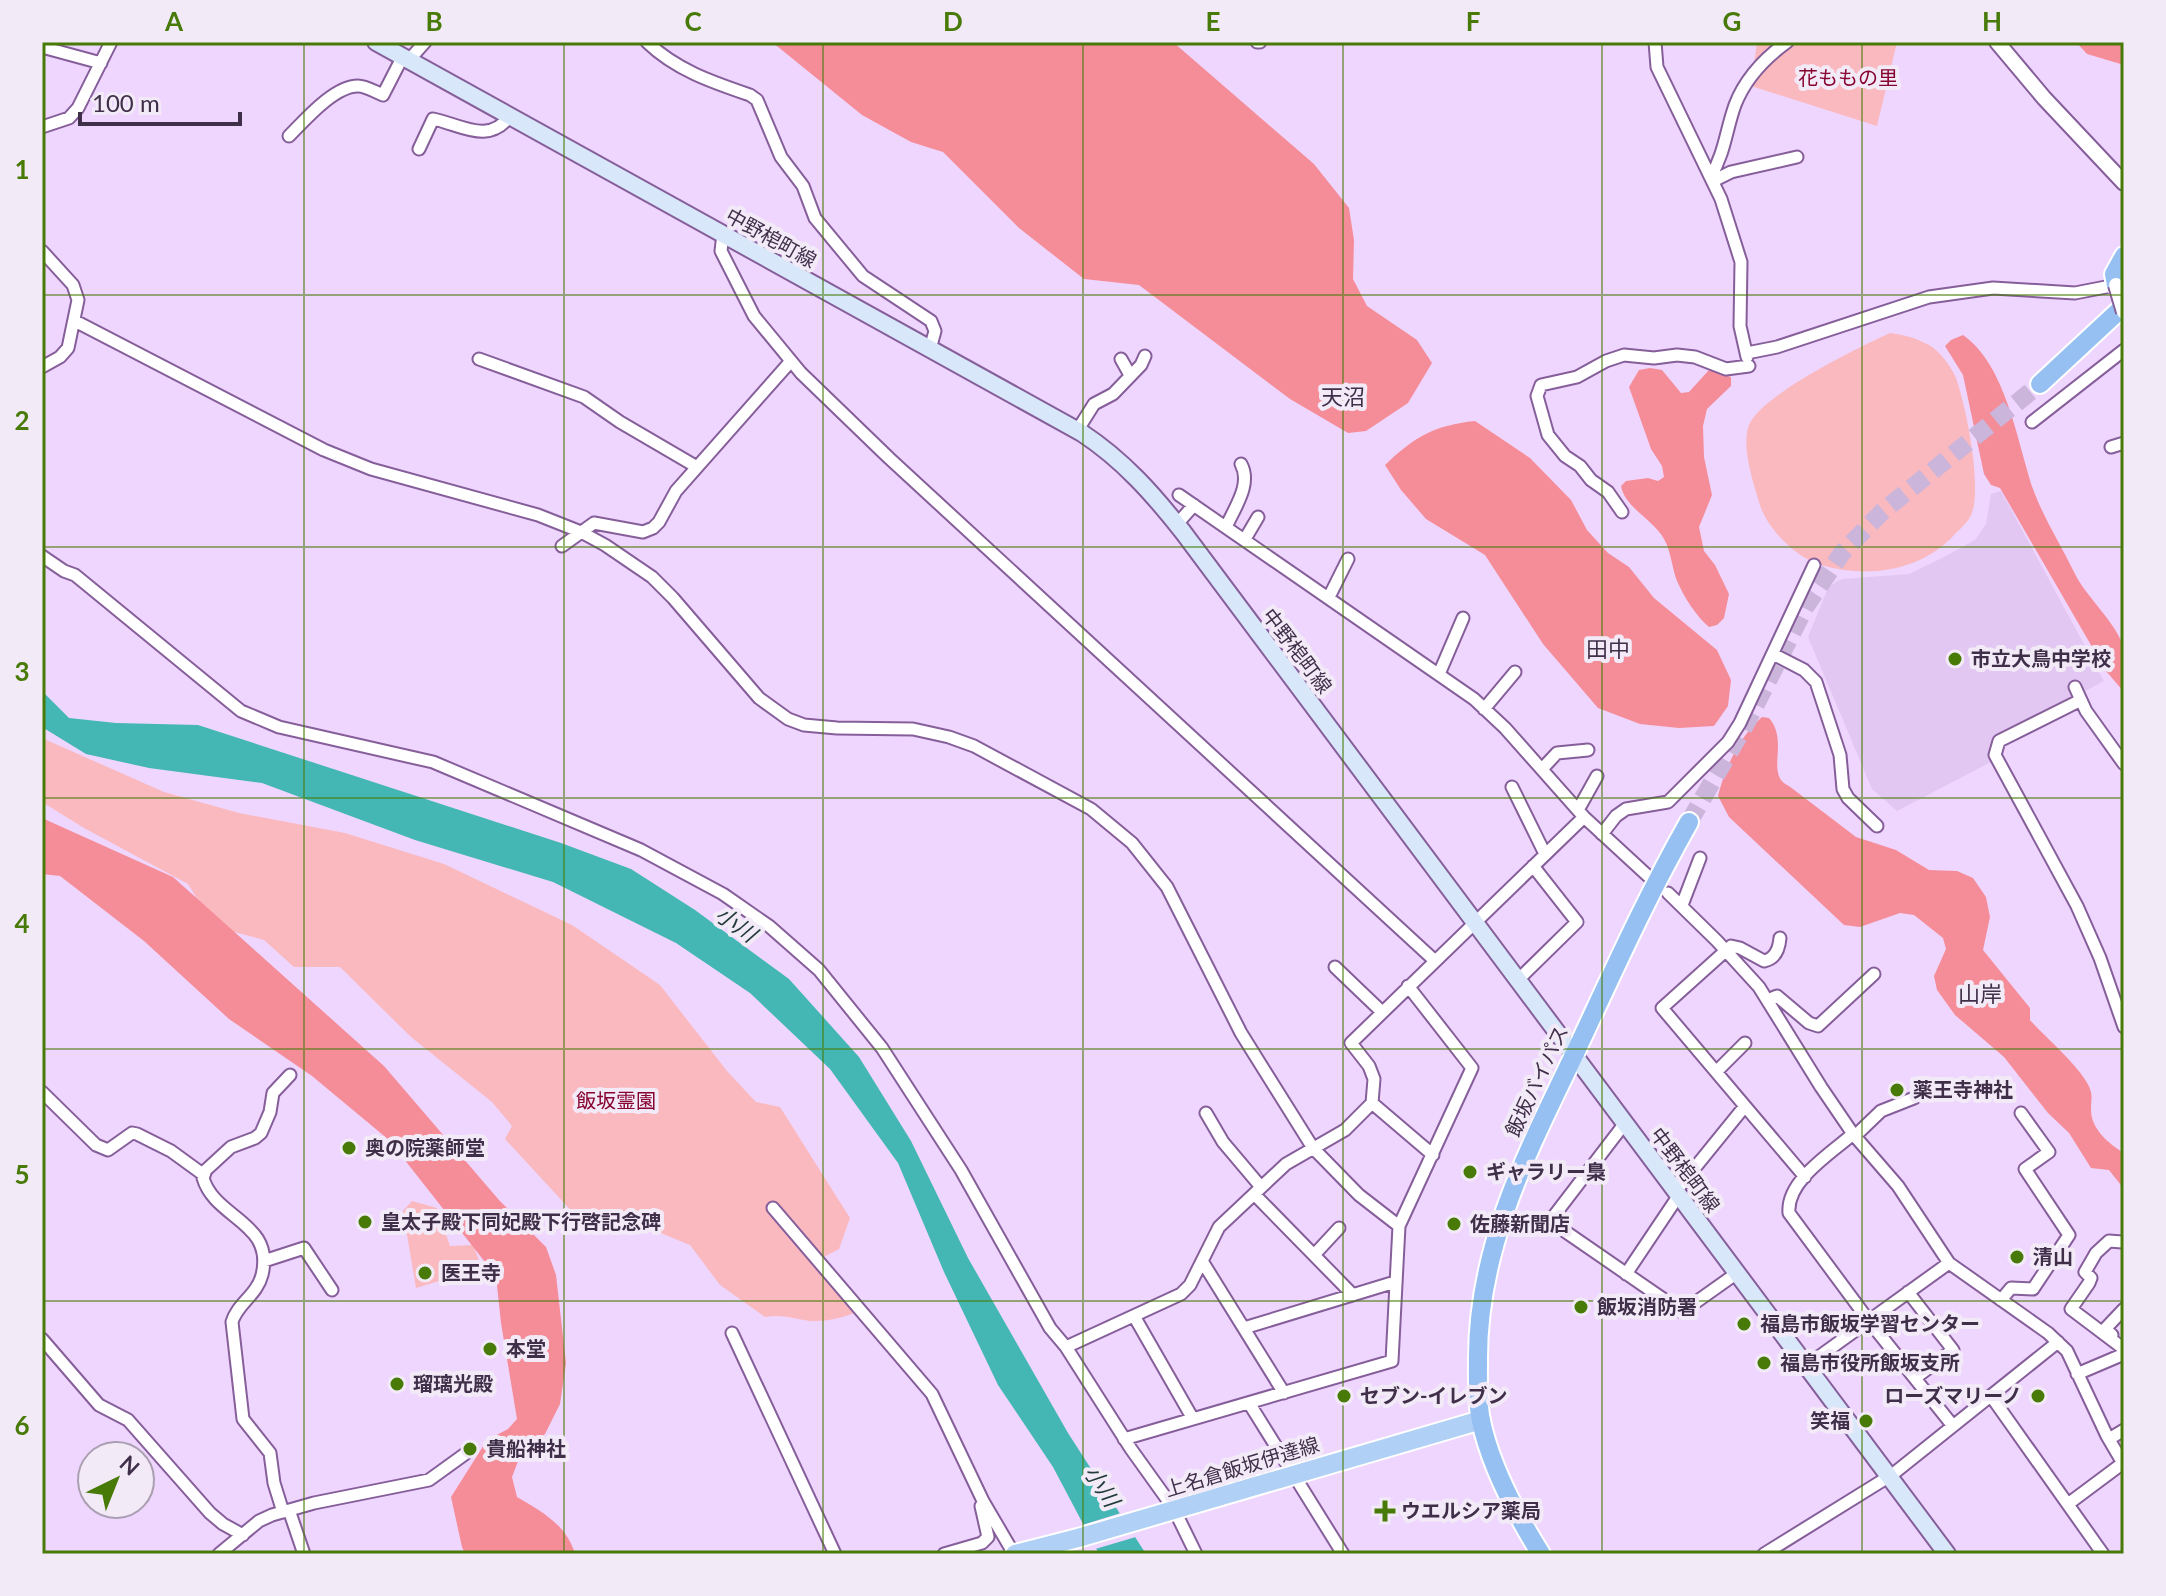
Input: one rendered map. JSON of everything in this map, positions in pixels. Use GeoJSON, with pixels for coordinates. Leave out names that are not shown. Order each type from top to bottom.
{"type":"FeatureCollection","features":[{"type":"Feature","properties":{"kind":"highway"},"geometry":{"type":"LineString","coordinates":[[2116,285],[2114,274],[2124,256]]}},
{"type":"Feature","properties":{"kind":"highway"},"geometry":{"type":"LineString","coordinates":[[2040,384],[2124,309]]}},
{"type":"Feature","properties":{"kind":"highway","name":"飯坂バイパス"},"geometry":{"type":"LineString","coordinates":[[1541,1554],[1523,1525],[1498,1472],[1481,1420],[1477,1329],[1490,1255],[1508,1197],[1655,882],[1689,822]]}},
{"type":"Feature","properties":{"kind":"main road","name":"中野梍町線"},"geometry":{"type":"LineString","coordinates":[[376,42],[1077,431],[1126,466],[1177,524],[1889,1476],[1943,1553]]}},
{"type":"Feature","properties":{"kind":"main road","name":"上名倉飯坂伊達線"},"geometry":{"type":"LineString","coordinates":[[1014,1554],[1481,1420]]}},
{"type":"Feature","properties":{"kind":"street"},"geometry":{"type":"LineString","coordinates":[[42,127],[69,118],[78,108],[111,42]]}},
{"type":"Feature","properties":{"kind":"street"},"geometry":{"type":"LineString","coordinates":[[289,136],[327,98],[351,87],[360,86],[383,95],[406,58],[425,42]]}},
{"type":"Feature","properties":{"kind":"street"},"geometry":{"type":"LineString","coordinates":[[647,42],[666,59],[688,71],[757,100],[781,157],[803,186],[815,218],[863,276],[931,321],[935,331],[930,349]]}},
{"type":"Feature","properties":{"kind":"street"},"geometry":{"type":"LineString","coordinates":[[1622,512],[1608,492],[1565,456],[1548,435],[1537,396],[1541,385],[1577,377],[1624,355],[1654,358],[1677,355],[1695,357],[1726,369],[1749,368],[1740,326],[1741,262],[1712,179],[1657,67],[1655,42]]}},
{"type":"Feature","properties":{"kind":"street"},"geometry":{"type":"LineString","coordinates":[[1712,179],[1725,148],[1735,106],[1746,83],[1787,42]]}},
{"type":"Feature","properties":{"kind":"street"},"geometry":{"type":"LineString","coordinates":[[1997,42],[2044,98],[2124,183]]}},
{"type":"Feature","properties":{"kind":"street"},"geometry":{"type":"LineString","coordinates":[[42,47],[101,63]]}},
{"type":"Feature","properties":{"kind":"street"},"geometry":{"type":"LineString","coordinates":[[419,149],[433,119],[456,127],[490,132],[500,129],[510,116]]}},
{"type":"Feature","properties":{"kind":"street"},"geometry":{"type":"LineString","coordinates":[[1712,179],[1797,157]]}},
{"type":"Feature","properties":{"kind":"street"},"geometry":{"type":"LineString","coordinates":[[723,234],[721,251],[754,316],[791,361],[889,458],[1434,960]]}},
{"type":"Feature","properties":{"kind":"street"},"geometry":{"type":"LineString","coordinates":[[42,251],[73,285],[78,300],[68,348],[60,357],[42,367]]}},
{"type":"Feature","properties":{"kind":"street"},"geometry":{"type":"LineString","coordinates":[[1747,353],[1777,347],[1929,297],[1993,288],[2075,293],[2116,285],[2124,309]]}},
{"type":"Feature","properties":{"kind":"street"},"geometry":{"type":"LineString","coordinates":[[75,321],[324,450],[371,469],[538,515],[605,545],[652,577],[696,623],[759,698],[788,719],[804,725],[913,729],[949,737],[974,746],[1091,809],[1118,829],[1148,860],[1167,887],[1241,1033],[1313,1148],[1359,1195],[1399,1226]]}},
{"type":"Feature","properties":{"kind":"street"},"geometry":{"type":"LineString","coordinates":[[2032,422],[2124,350]]}},
{"type":"Feature","properties":{"kind":"street"},"geometry":{"type":"LineString","coordinates":[[1077,431],[1094,404],[1113,394],[1145,356]]}},
{"type":"Feature","properties":{"kind":"street"},"geometry":{"type":"LineString","coordinates":[[479,359],[584,397],[697,467]]}},
{"type":"Feature","properties":{"kind":"street"},"geometry":{"type":"LineString","coordinates":[[1121,359],[1130,375]]}},
{"type":"Feature","properties":{"kind":"street"},"geometry":{"type":"LineString","coordinates":[[562,546],[594,523],[643,532],[650,530],[659,522],[676,491],[791,361]]}},
{"type":"Feature","properties":{"kind":"street"},"geometry":{"type":"LineString","coordinates":[[2111,447],[2124,443]]}},
{"type":"Feature","properties":{"kind":"street"},"geometry":{"type":"LineString","coordinates":[[1226,527],[1246,482],[1246,472],[1241,464]]}},
{"type":"Feature","properties":{"kind":"street"},"geometry":{"type":"LineString","coordinates":[[1179,495],[1439,674],[1484,709],[1581,814],[1648,876]]}},
{"type":"Feature","properties":{"kind":"street"},"geometry":{"type":"LineString","coordinates":[[1177,524],[1194,505]]}},
{"type":"Feature","properties":{"kind":"street"},"geometry":{"type":"LineString","coordinates":[[1245,539],[1258,517]]}},
{"type":"Feature","properties":{"kind":"street"},"geometry":{"type":"LineString","coordinates":[[42,556],[75,575],[227,702],[251,717],[279,727],[433,762],[641,850],[723,894],[769,926],[819,970],[882,1048],[938,1132],[1050,1328],[1066,1347],[1196,1554]]}},
{"type":"Feature","properties":{"kind":"street"},"geometry":{"type":"LineString","coordinates":[[1329,597],[1348,559]]}},
{"type":"Feature","properties":{"kind":"street"},"geometry":{"type":"LineString","coordinates":[[1602,834],[1626,809],[1668,802],[1728,742],[1814,565]]}},
{"type":"Feature","properties":{"kind":"street"},"geometry":{"type":"LineString","coordinates":[[1439,674],[1463,618]]}},
{"type":"Feature","properties":{"kind":"street"},"geometry":{"type":"LineString","coordinates":[[1773,654],[1804,670],[1816,682],[1840,755],[1843,789],[1848,798],[1877,826]]}},
{"type":"Feature","properties":{"kind":"street"},"geometry":{"type":"LineString","coordinates":[[1484,709],[1515,672]]}},
{"type":"Feature","properties":{"kind":"street"},"geometry":{"type":"LineString","coordinates":[[2075,687],[2124,764]]}},
{"type":"Feature","properties":{"kind":"street"},"geometry":{"type":"LineString","coordinates":[[2081,700],[1999,741],[1995,755],[2077,906],[2100,958],[2124,1027]]}},
{"type":"Feature","properties":{"kind":"street"},"geometry":{"type":"LineString","coordinates":[[1542,769],[1557,753],[1588,750]]}},
{"type":"Feature","properties":{"kind":"street"},"geometry":{"type":"LineString","coordinates":[[1066,1347],[1181,1294],[1190,1285],[1219,1227],[1286,1164],[1345,1130],[1372,1103],[1374,1079],[1369,1066],[1351,1043],[1545,854],[1581,814],[1597,776]]}},
{"type":"Feature","properties":{"kind":"street"},"geometry":{"type":"LineString","coordinates":[[1512,787],[1545,854]]}},
{"type":"Feature","properties":{"kind":"street"},"geometry":{"type":"LineString","coordinates":[[1682,905],[1700,858]]}},
{"type":"Feature","properties":{"kind":"street"},"geometry":{"type":"LineString","coordinates":[[1518,980],[1577,922],[1533,866]]}},
{"type":"Feature","properties":{"kind":"street"},"geometry":{"type":"LineString","coordinates":[[1668,893],[1726,950],[1767,1000],[1854,1135],[1898,1186],[1949,1263],[2067,1351],[2124,1464],[2068,1504]]}},
{"type":"Feature","properties":{"kind":"street"},"geometry":{"type":"LineString","coordinates":[[1780,938],[1779,948],[1770,960],[1764,961],[1735,946],[1726,950],[1662,1008],[1805,1177]]}},
{"type":"Feature","properties":{"kind":"street"},"geometry":{"type":"LineString","coordinates":[[1335,967],[1382,1012]]}},
{"type":"Feature","properties":{"kind":"street"},"geometry":{"type":"LineString","coordinates":[[1767,1000],[1777,996],[1809,1023],[1818,1026],[1874,974]]}},
{"type":"Feature","properties":{"kind":"street"},"geometry":{"type":"LineString","coordinates":[[1124,1439],[1392,1361],[1399,1226],[1472,1068],[1408,986]]}},
{"type":"Feature","properties":{"kind":"street"},"geometry":{"type":"LineString","coordinates":[[1716,1072],[1745,1043]]}},
{"type":"Feature","properties":{"kind":"street"},"geometry":{"type":"LineString","coordinates":[[290,1075],[273,1093],[270,1112],[261,1133],[231,1147],[206,1170],[204,1183],[208,1191],[260,1241],[264,1250],[258,1289],[232,1322],[243,1419],[270,1453],[274,1483],[304,1554]]}},
{"type":"Feature","properties":{"kind":"street"},"geometry":{"type":"LineString","coordinates":[[1929,1085],[1914,1098],[1881,1111],[1805,1177],[1789,1197],[1789,1213],[1869,1321],[1953,1426]]}},
{"type":"Feature","properties":{"kind":"street"},"geometry":{"type":"LineString","coordinates":[[42,1092],[96,1145],[108,1150],[132,1133],[137,1134],[171,1151],[204,1175]]}},
{"type":"Feature","properties":{"kind":"street"},"geometry":{"type":"LineString","coordinates":[[1372,1103],[1433,1155]]}},
{"type":"Feature","properties":{"kind":"street"},"geometry":{"type":"LineString","coordinates":[[1626,1274],[1677,1193],[1745,1106]]}},
{"type":"Feature","properties":{"kind":"street"},"geometry":{"type":"LineString","coordinates":[[1206,1113],[1258,1191],[1353,1295]]}},
{"type":"Feature","properties":{"kind":"street"},"geometry":{"type":"LineString","coordinates":[[2001,1300],[2011,1288],[2033,1289],[2069,1235],[2025,1169],[2049,1152],[2021,1113]]}},
{"type":"Feature","properties":{"kind":"street"},"geometry":{"type":"LineString","coordinates":[[1625,1123],[1550,1221],[1682,1312],[1737,1273]]}},
{"type":"Feature","properties":{"kind":"street"},"geometry":{"type":"LineString","coordinates":[[773,1208],[932,1394],[983,1501],[1014,1554]]}},
{"type":"Feature","properties":{"kind":"street"},"geometry":{"type":"LineString","coordinates":[[1314,1255],[1339,1228]]}},
{"type":"Feature","properties":{"kind":"street"},"geometry":{"type":"LineString","coordinates":[[2122,1242],[2109,1241],[2096,1253],[2085,1272],[2091,1278],[2089,1283],[2071,1309],[2124,1350]]}},
{"type":"Feature","properties":{"kind":"street"},"geometry":{"type":"LineString","coordinates":[[264,1261],[304,1248],[332,1290]]}},
{"type":"Feature","properties":{"kind":"street"},"geometry":{"type":"LineString","coordinates":[[1202,1261],[1284,1393]]}},
{"type":"Feature","properties":{"kind":"street"},"geometry":{"type":"LineString","coordinates":[[1806,1366],[1949,1263]]}},
{"type":"Feature","properties":{"kind":"street"},"geometry":{"type":"LineString","coordinates":[[1244,1328],[1395,1282]]}},
{"type":"Feature","properties":{"kind":"street"},"geometry":{"type":"LineString","coordinates":[[1908,1292],[1953,1350],[1915,1378]]}},
{"type":"Feature","properties":{"kind":"street"},"geometry":{"type":"LineString","coordinates":[[2124,1309],[2105,1329],[2124,1350]]}},
{"type":"Feature","properties":{"kind":"street"},"geometry":{"type":"LineString","coordinates":[[1134,1316],[1193,1419]]}},
{"type":"Feature","properties":{"kind":"street"},"geometry":{"type":"LineString","coordinates":[[732,1333],[835,1554]]}},
{"type":"Feature","properties":{"kind":"street"},"geometry":{"type":"LineString","coordinates":[[42,1339],[99,1405],[128,1420],[210,1513],[243,1535]]}},
{"type":"Feature","properties":{"kind":"street"},"geometry":{"type":"LineString","coordinates":[[1764,1554],[1889,1476],[2058,1342]]}},
{"type":"Feature","properties":{"kind":"street"},"geometry":{"type":"LineString","coordinates":[[2077,1374],[2124,1350]]}},
{"type":"Feature","properties":{"kind":"street"},"geometry":{"type":"LineString","coordinates":[[1991,1396],[2103,1554]]}},
{"type":"Feature","properties":{"kind":"street"},"geometry":{"type":"LineString","coordinates":[[1249,1403],[1343,1554]]}},
{"type":"Feature","properties":{"kind":"street"},"geometry":{"type":"LineString","coordinates":[[2109,1439],[2124,1430]]}},
{"type":"Feature","properties":{"kind":"street"},"geometry":{"type":"LineString","coordinates":[[219,1554],[264,1518],[429,1480],[465,1454]]}},
{"type":"Feature","properties":{"kind":"street"},"geometry":{"type":"LineString","coordinates":[[944,1554],[982,1543],[988,1537],[980,1508],[983,1501]]}},
{"type":"Feature","properties":{"kind":"shaded area"},"geometry":{"type":"Polygon","coordinates":[[[772,42],[1173,42],[1314,164],[1349,208],[1354,240],[1353,279],[1367,306],[1417,340],[1432,363],[1408,403],[1366,431],[1348,433],[1290,399],[1139,285],[1084,279],[1019,228],[943,152],[911,142],[862,115],[772,42]]]}},
{"type":"Feature","properties":{"kind":"shaded area"},"geometry":{"type":"Polygon","coordinates":[[[2076,42],[2124,42],[2124,65],[2087,54],[2076,42]]]}},
{"type":"Feature","properties":{"kind":"shaded area"},"geometry":{"type":"Polygon","coordinates":[[[1963,335],[1978,348],[2000,384],[2033,489],[2047,520],[2079,581],[2121,639],[2125,659],[2124,692],[2106,671],[2000,488],[1991,485],[1984,474],[1963,375],[1945,346],[1963,335]]]}},
{"type":"Feature","properties":{"kind":"shaded area"},"geometry":{"type":"Polygon","coordinates":[[[1639,370],[1662,370],[1681,393],[1689,392],[1709,370],[1731,377],[1731,386],[1707,409],[1703,426],[1704,457],[1712,495],[1699,527],[1704,551],[1715,565],[1729,594],[1724,618],[1717,625],[1709,627],[1695,612],[1680,587],[1664,539],[1628,501],[1621,486],[1626,481],[1648,478],[1658,481],[1664,477],[1629,387],[1639,370]]]}},
{"type":"Feature","properties":{"kind":"shaded area"},"geometry":{"type":"Polygon","coordinates":[[[1475,421],[1530,458],[1571,500],[1587,530],[1608,553],[1629,567],[1654,598],[1717,650],[1731,680],[1728,706],[1714,726],[1679,728],[1640,724],[1598,708],[1543,644],[1485,555],[1426,519],[1401,490],[1385,465],[1426,434],[1475,421]]]}},
{"type":"Feature","properties":{"kind":"shaded area","name":"市立大鳥中学校"},"geometry":{"type":"Polygon","coordinates":[[[2001,491],[2104,681],[1996,738],[1991,762],[1897,811],[1872,789],[1808,637],[1828,588],[1843,579],[1909,574],[1975,540],[1986,524],[1991,494],[2001,491]]]}},
{"type":"Feature","properties":{"kind":"shaded area"},"geometry":{"type":"Polygon","coordinates":[[[1762,717],[1769,718],[1775,727],[1778,774],[1782,781],[1856,837],[1896,850],[1929,870],[1957,871],[1973,878],[1986,897],[1990,917],[1983,950],[2030,1008],[2030,1020],[2086,1081],[2091,1092],[2092,1117],[2097,1130],[2124,1153],[2124,1189],[2109,1170],[2091,1168],[2069,1133],[2048,1113],[2004,1057],[1955,1015],[1937,990],[1934,976],[1946,949],[1943,938],[1914,915],[1900,913],[1860,927],[1844,925],[1729,817],[1718,796],[1721,785],[1740,743],[1762,717]]]}},
{"type":"Feature","properties":{"kind":"shaded area"},"geometry":{"type":"Polygon","coordinates":[[[42,818],[173,877],[384,1066],[499,1200],[546,1247],[556,1275],[566,1363],[560,1404],[545,1434],[520,1456],[512,1477],[517,1497],[559,1527],[575,1554],[465,1554],[462,1547],[451,1497],[487,1440],[508,1429],[517,1419],[496,1276],[389,1140],[312,1076],[229,1019],[144,941],[60,876],[42,874],[42,818]]]}},
{"type":"Feature","properties":{"kind":"green space","name":"花ももの里"},"geometry":{"type":"Polygon","coordinates":[[[1757,42],[1897,42],[1877,126],[1751,86],[1757,42]]]}},
{"type":"Feature","properties":{"kind":"green space"},"geometry":{"type":"Polygon","coordinates":[[[1890,333],[1929,345],[1941,355],[1955,375],[1974,468],[1971,515],[1942,547],[1910,564],[1875,571],[1821,565],[1792,548],[1768,522],[1751,474],[1746,443],[1749,425],[1757,413],[1791,386],[1890,333]]]}},
{"type":"Feature","properties":{"kind":"green space","name":"飯坂霊園"},"geometry":{"type":"Polygon","coordinates":[[[42,738],[164,792],[239,813],[345,833],[444,864],[572,925],[660,985],[727,1071],[756,1102],[780,1107],[850,1218],[839,1249],[822,1258],[866,1308],[822,1321],[765,1317],[720,1285],[690,1245],[631,1221],[590,1231],[505,1139],[512,1126],[492,1102],[411,1037],[340,967],[294,967],[264,940],[219,928],[188,884],[42,802],[42,738]]]}},
{"type":"Feature","properties":{"kind":"green space"},"geometry":{"type":"Polygon","coordinates":[[[412,1201],[437,1208],[450,1246],[473,1245],[482,1268],[416,1288],[403,1211],[412,1201]]]}},
{"type":"Feature","properties":{"kind":"water","name":"小川"},"geometry":{"type":"Polygon","coordinates":[[[42,691],[69,718],[116,723],[198,725],[561,843],[631,869],[695,910],[789,979],[859,1057],[911,1141],[968,1258],[1068,1433],[1146,1554],[1099,1554],[1053,1467],[998,1385],[944,1272],[898,1163],[830,1069],[750,993],[676,943],[553,882],[415,840],[262,783],[149,768],[86,754],[42,727],[42,691]]]}},
{"type":"Feature","properties":{"kind":"pier"},"geometry":{"type":"Polygon","coordinates":[[[1124,1512],[1139,1536],[1092,1550],[1079,1526],[1124,1512]]]}},
{"type":"Feature","properties":{"kind":"tunnel"},"geometry":{"type":"LineString","coordinates":[[1689,822],[1748,720],[1806,606],[1842,553],[1883,511],[2040,384]]}},
{"type":"Feature","properties":{"kind":"place","name":"市立大鳥中学校"},"geometry":{"type":"Point","coordinates":[1955,659]}},
{"type":"Feature","properties":{"kind":"place","name":"薬王寺神社"},"geometry":{"type":"Point","coordinates":[1897,1090]}},
{"type":"Feature","properties":{"kind":"place","name":"奥の院薬師堂"},"geometry":{"type":"Point","coordinates":[349,1148]}},
{"type":"Feature","properties":{"kind":"place","name":"ギャラリー梟"},"geometry":{"type":"Point","coordinates":[1470,1172]}},
{"type":"Feature","properties":{"kind":"place","name":"皇太子殿下同妃殿下行啓記念碑"},"geometry":{"type":"Point","coordinates":[365,1222]}},
{"type":"Feature","properties":{"kind":"place","name":"佐藤新聞店"},"geometry":{"type":"Point","coordinates":[1454,1224]}},
{"type":"Feature","properties":{"kind":"place","name":"清山"},"geometry":{"type":"Point","coordinates":[2017,1257]}},
{"type":"Feature","properties":{"kind":"place","name":"医王寺"},"geometry":{"type":"Point","coordinates":[425,1273]}},
{"type":"Feature","properties":{"kind":"place","name":"飯坂消防署"},"geometry":{"type":"Point","coordinates":[1581,1307]}},
{"type":"Feature","properties":{"kind":"place","name":"福島市飯坂学習センター"},"geometry":{"type":"Point","coordinates":[1744,1324]}},
{"type":"Feature","properties":{"kind":"place","name":"本堂"},"geometry":{"type":"Point","coordinates":[490,1349]}},
{"type":"Feature","properties":{"kind":"place","name":"福島市役所飯坂支所"},"geometry":{"type":"Point","coordinates":[1764,1363]}},
{"type":"Feature","properties":{"kind":"place","name":"瑠璃光殿"},"geometry":{"type":"Point","coordinates":[397,1384]}},
{"type":"Feature","properties":{"kind":"place","name":"セブン-イレブン"},"geometry":{"type":"Point","coordinates":[1344,1396]}},
{"type":"Feature","properties":{"kind":"place","name":"ローズマリーノ"},"geometry":{"type":"Point","coordinates":[2038,1396]}},
{"type":"Feature","properties":{"kind":"place","name":"笑福"},"geometry":{"type":"Point","coordinates":[1866,1421]}},
{"type":"Feature","properties":{"kind":"place","name":"貴船神社"},"geometry":{"type":"Point","coordinates":[470,1449]}},
{"type":"Feature","properties":{"kind":"place","name":"ウエルシア薬局"},"geometry":{"type":"Point","coordinates":[1385,1511]}},
{"type":"Feature","properties":{"kind":"district","name":"天沼"},"geometry":{"type":"Point","coordinates":[1343,397]}},
{"type":"Feature","properties":{"kind":"district","name":"田中"},"geometry":{"type":"Point","coordinates":[1608,649]}},
{"type":"Feature","properties":{"kind":"district","name":"山岸"},"geometry":{"type":"Point","coordinates":[1980,994]}}]}
